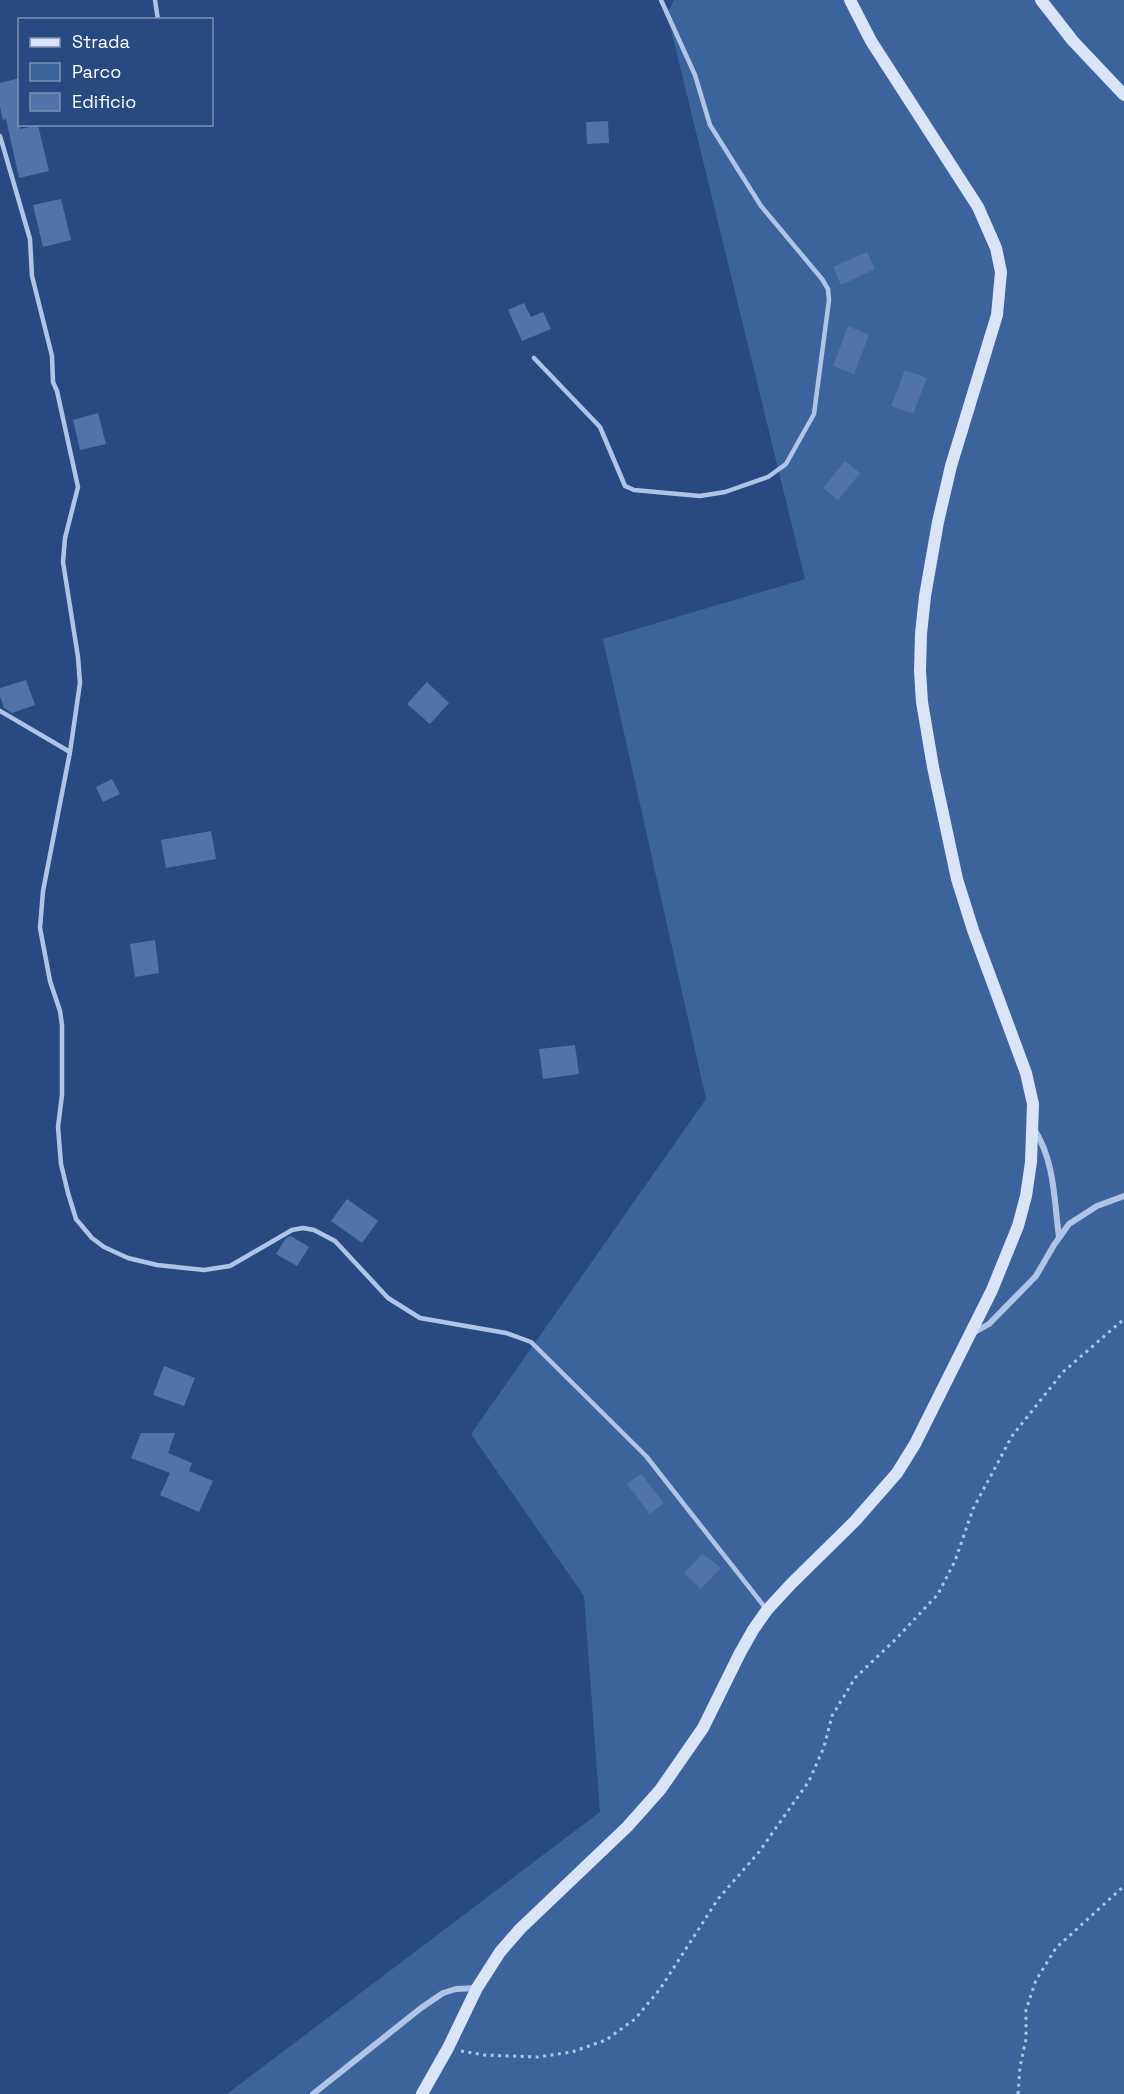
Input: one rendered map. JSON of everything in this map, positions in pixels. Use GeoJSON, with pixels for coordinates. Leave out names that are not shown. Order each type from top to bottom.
{"type":"FeatureCollection","features":[{"type":"Feature","properties":{"kind":"street"},"geometry":{"type":"LineString","coordinates":[[422,2094],[448,2048],[477,1988],[500,1952],[520,1929],[627,1827],[660,1790],[703,1728],[740,1653],[767,1610],[855,1521],[897,1473],[915,1444],[992,1290],[1018,1226],[1026,1196],[1034,1128],[1033,1104],[1026,1074],[973,930],[957,879],[933,767],[922,702],[920,671],[925,596],[938,522],[951,466],[997,315],[1001,272],[996,248],[978,207],[871,40],[850,0]]}},
{"type":"Feature","properties":{"kind":"street"},"geometry":{"type":"LineString","coordinates":[[1041,0],[1073,41],[1124,95]]}},
{"type":"Feature","properties":{"kind":"street"},"geometry":{"type":"LineString","coordinates":[[1034,1128],[1048,1160],[1059,1238]]}},
{"type":"Feature","properties":{"kind":"street"},"geometry":{"type":"LineString","coordinates":[[969,1335],[989,1324],[1036,1276],[1070,1224],[1097,1206],[1124,1196]]}},
{"type":"Feature","properties":{"kind":"street"},"geometry":{"type":"LineString","coordinates":[[313,2094],[443,1993],[456,1989],[477,1988]]}},
{"type":"Feature","properties":{"kind":"lane"},"geometry":{"type":"LineString","coordinates":[[155,0],[158,18]]}},
{"type":"Feature","properties":{"kind":"lane"},"geometry":{"type":"LineString","coordinates":[[534,358],[600,426],[625,486],[634,490],[700,496],[725,492],[768,477],[786,464],[814,414],[829,300],[828,289],[815,270],[761,206],[710,125],[695,75],[661,0]]}},
{"type":"Feature","properties":{"kind":"lane"},"geometry":{"type":"LineString","coordinates":[[0,136],[30,239],[32,276],[52,356],[53,382],[78,487],[63,549],[63,562],[80,683],[70,752],[43,891],[40,928],[50,981],[62,1025],[62,1095],[58,1127],[61,1164],[76,1219],[92,1238],[104,1247],[128,1258],[157,1265],[204,1270],[230,1266],[292,1230],[303,1228],[314,1230],[335,1241],[388,1298],[420,1318],[506,1333],[531,1342],[646,1456],[767,1610]]}},
{"type":"Feature","properties":{"kind":"lane"},"geometry":{"type":"LineString","coordinates":[[0,711],[70,752]]}},
{"type":"Feature","properties":{"kind":"path"},"geometry":{"type":"LineString","coordinates":[[448,2048],[484,2055],[538,2057],[572,2052],[606,2040],[635,2019],[660,1989],[718,1899],[759,1852],[809,1781],[824,1747],[832,1716],[855,1678],[938,1594],[955,1561],[973,1509],[1012,1436],[1063,1372],[1124,1319]]}},
{"type":"Feature","properties":{"kind":"path"},"geometry":{"type":"LineString","coordinates":[[1018,2094],[1020,2067],[1026,2039],[1026,2010],[1036,1980],[1056,1948],[1124,1886]]}},
{"type":"Feature","properties":{"kind":"green space"},"geometry":{"type":"Polygon","coordinates":[[[674,0],[1124,0],[1124,2094],[227,2094],[600,1812],[584,1596],[471,1434],[706,1099],[603,639],[805,579],[667,13],[674,0]]]}},
{"type":"Feature","properties":{"kind":"building"},"geometry":{"type":"Polygon","coordinates":[[[18,78],[18,126],[20,129],[38,126],[49,171],[19,178],[6,119],[3,120],[0,107],[0,83],[18,78]]]}},
{"type":"Feature","properties":{"kind":"building"},"geometry":{"type":"Polygon","coordinates":[[[608,121],[609,143],[587,144],[586,122],[608,121]]]}},
{"type":"Feature","properties":{"kind":"building"},"geometry":{"type":"Polygon","coordinates":[[[61,199],[71,240],[43,247],[33,205],[61,199]]]}},
{"type":"Feature","properties":{"kind":"building"},"geometry":{"type":"Polygon","coordinates":[[[867,252],[875,269],[841,285],[833,267],[867,252]]]}},
{"type":"Feature","properties":{"kind":"building"},"geometry":{"type":"Polygon","coordinates":[[[524,303],[531,317],[543,312],[551,329],[522,341],[508,310],[524,303]]]}},
{"type":"Feature","properties":{"kind":"building"},"geometry":{"type":"Polygon","coordinates":[[[848,326],[869,335],[854,374],[833,366],[848,326]]]}},
{"type":"Feature","properties":{"kind":"building"},"geometry":{"type":"Polygon","coordinates":[[[905,370],[927,378],[913,414],[891,406],[905,370]]]}},
{"type":"Feature","properties":{"kind":"building"},"geometry":{"type":"Polygon","coordinates":[[[98,413],[106,444],[80,450],[73,420],[98,413]]]}},
{"type":"Feature","properties":{"kind":"building"},"geometry":{"type":"Polygon","coordinates":[[[845,461],[860,473],[838,500],[823,488],[845,461]]]}},
{"type":"Feature","properties":{"kind":"building"},"geometry":{"type":"Polygon","coordinates":[[[26,680],[35,705],[12,713],[4,708],[0,688],[26,680]]]}},
{"type":"Feature","properties":{"kind":"building"},"geometry":{"type":"Polygon","coordinates":[[[427,682],[449,703],[430,724],[407,704],[427,682]]]}},
{"type":"Feature","properties":{"kind":"building"},"geometry":{"type":"Polygon","coordinates":[[[112,779],[120,794],[103,802],[96,787],[112,779]]]}},
{"type":"Feature","properties":{"kind":"building"},"geometry":{"type":"Polygon","coordinates":[[[211,831],[216,859],[166,868],[161,840],[211,831]]]}},
{"type":"Feature","properties":{"kind":"building"},"geometry":{"type":"Polygon","coordinates":[[[155,940],[159,973],[135,977],[130,944],[155,940]]]}},
{"type":"Feature","properties":{"kind":"building"},"geometry":{"type":"Polygon","coordinates":[[[575,1045],[579,1074],[543,1079],[539,1049],[575,1045]]]}},
{"type":"Feature","properties":{"kind":"building"},"geometry":{"type":"Polygon","coordinates":[[[347,1199],[378,1221],[362,1243],[331,1221],[347,1199]]]}},
{"type":"Feature","properties":{"kind":"building"},"geometry":{"type":"Polygon","coordinates":[[[291,1236],[309,1247],[297,1266],[276,1254],[286,1238],[291,1236]]]}},
{"type":"Feature","properties":{"kind":"building"},"geometry":{"type":"Polygon","coordinates":[[[164,1366],[195,1378],[184,1406],[153,1395],[164,1366]]]}},
{"type":"Feature","properties":{"kind":"building"},"geometry":{"type":"Polygon","coordinates":[[[141,1433],[175,1433],[168,1453],[192,1463],[189,1471],[213,1481],[199,1512],[160,1495],[170,1473],[131,1458],[141,1433]]]}},
{"type":"Feature","properties":{"kind":"building"},"geometry":{"type":"Polygon","coordinates":[[[641,1474],[664,1503],[650,1514],[627,1484],[641,1474]]]}},
{"type":"Feature","properties":{"kind":"building"},"geometry":{"type":"Polygon","coordinates":[[[702,1554],[721,1568],[701,1589],[684,1573],[702,1554]]]}}]}
